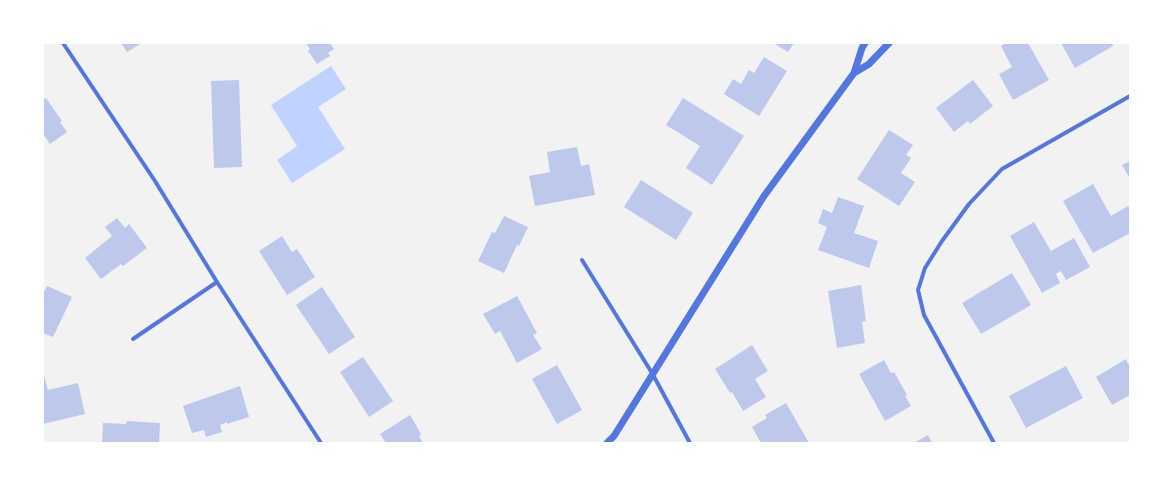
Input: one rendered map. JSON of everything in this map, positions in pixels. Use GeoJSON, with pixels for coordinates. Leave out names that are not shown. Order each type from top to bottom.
{"type":"FeatureCollection","features":[{"type":"Feature","properties":{"kind":"street"},"geometry":{"type":"LineString","coordinates":[[63,43],[155,181],[217,282],[321,443]]}},
{"type":"Feature","properties":{"kind":"street"},"geometry":{"type":"LineString","coordinates":[[607,443],[614,436],[764,196],[854,73],[865,43]]}},
{"type":"Feature","properties":{"kind":"street"},"geometry":{"type":"LineString","coordinates":[[854,73],[869,64],[889,43]]}},
{"type":"Feature","properties":{"kind":"street"},"geometry":{"type":"LineString","coordinates":[[994,443],[924,314],[918,290],[925,268],[942,241],[969,204],[1002,169],[1130,96]]}},
{"type":"Feature","properties":{"kind":"street"},"geometry":{"type":"LineString","coordinates":[[582,260],[652,373],[690,443]]}},
{"type":"Feature","properties":{"kind":"street"},"geometry":{"type":"LineString","coordinates":[[133,339],[217,282]]}},
{"type":"Feature","properties":{"kind":"water"},"geometry":{"type":"Polygon","coordinates":[[[331,66],[346,89],[318,107],[345,149],[292,183],[277,160],[297,146],[271,105],[331,66]]]}},
{"type":"Feature","properties":{"kind":"building"},"geometry":{"type":"Polygon","coordinates":[[[121,43],[142,43],[127,52],[121,43]]]}},
{"type":"Feature","properties":{"kind":"building"},"geometry":{"type":"Polygon","coordinates":[[[306,43],[330,43],[334,49],[328,53],[330,56],[317,64],[308,51],[310,49],[306,43]]]}},
{"type":"Feature","properties":{"kind":"building"},"geometry":{"type":"Polygon","coordinates":[[[773,43],[794,43],[788,52],[773,43]]]}},
{"type":"Feature","properties":{"kind":"building"},"geometry":{"type":"Polygon","coordinates":[[[1006,43],[1028,43],[1049,80],[1013,100],[999,74],[1012,67],[1001,46],[1006,43]]]}},
{"type":"Feature","properties":{"kind":"building"},"geometry":{"type":"Polygon","coordinates":[[[1061,43],[1112,43],[1113,46],[1075,68],[1061,43]]]}},
{"type":"Feature","properties":{"kind":"building"},"geometry":{"type":"Polygon","coordinates":[[[764,57],[787,71],[759,116],[724,94],[733,79],[741,84],[749,70],[754,73],[764,57]]]}},
{"type":"Feature","properties":{"kind":"building"},"geometry":{"type":"Polygon","coordinates":[[[239,80],[242,167],[214,168],[211,81],[239,80]]]}},
{"type":"Feature","properties":{"kind":"building"},"geometry":{"type":"Polygon","coordinates":[[[973,80],[993,106],[970,124],[968,121],[954,132],[936,108],[973,80]]]}},
{"type":"Feature","properties":{"kind":"building"},"geometry":{"type":"Polygon","coordinates":[[[46,98],[62,121],[60,122],[67,132],[50,144],[43,134],[43,100],[46,98]]]}},
{"type":"Feature","properties":{"kind":"building"},"geometry":{"type":"Polygon","coordinates":[[[683,98],[744,136],[712,185],[686,168],[700,146],[666,125],[683,98]]]}},
{"type":"Feature","properties":{"kind":"building"},"geometry":{"type":"Polygon","coordinates":[[[889,130],[913,145],[906,155],[911,158],[901,173],[915,182],[899,206],[857,179],[889,130]]]}},
{"type":"Feature","properties":{"kind":"building"},"geometry":{"type":"Polygon","coordinates":[[[577,147],[581,166],[589,164],[595,195],[535,206],[529,176],[550,172],[547,152],[577,147]]]}},
{"type":"Feature","properties":{"kind":"building"},"geometry":{"type":"Polygon","coordinates":[[[1130,161],[1130,179],[1122,165],[1130,161]]]}},
{"type":"Feature","properties":{"kind":"building"},"geometry":{"type":"Polygon","coordinates":[[[641,180],[693,213],[676,240],[624,207],[641,180]]]}},
{"type":"Feature","properties":{"kind":"building"},"geometry":{"type":"Polygon","coordinates":[[[1093,184],[1111,216],[1128,206],[1130,209],[1130,233],[1093,253],[1063,201],[1093,184]]]}},
{"type":"Feature","properties":{"kind":"building"},"geometry":{"type":"Polygon","coordinates":[[[838,197],[864,206],[854,233],[878,241],[869,268],[818,250],[827,227],[818,223],[823,209],[832,213],[838,197]]]}},
{"type":"Feature","properties":{"kind":"building"},"geometry":{"type":"Polygon","coordinates":[[[504,216],[528,227],[519,246],[517,245],[504,273],[478,261],[492,232],[495,233],[504,216]]]}},
{"type":"Feature","properties":{"kind":"building"},"geometry":{"type":"Polygon","coordinates":[[[117,218],[125,228],[129,224],[147,248],[123,266],[121,264],[101,279],[85,258],[112,236],[105,227],[117,218]]]}},
{"type":"Feature","properties":{"kind":"building"},"geometry":{"type":"Polygon","coordinates":[[[1034,222],[1051,251],[1074,238],[1090,267],[1066,280],[1061,271],[1056,274],[1060,283],[1042,293],[1010,236],[1034,222]]]}},
{"type":"Feature","properties":{"kind":"building"},"geometry":{"type":"Polygon","coordinates":[[[282,236],[292,252],[297,249],[315,277],[287,295],[259,251],[282,236]]]}},
{"type":"Feature","properties":{"kind":"building"},"geometry":{"type":"Polygon","coordinates":[[[1012,273],[1031,305],[981,334],[962,303],[1012,273]]]}},
{"type":"Feature","properties":{"kind":"building"},"geometry":{"type":"Polygon","coordinates":[[[861,285],[866,321],[862,322],[865,343],[837,348],[828,291],[861,285]]]}},
{"type":"Feature","properties":{"kind":"building"},"geometry":{"type":"Polygon","coordinates":[[[47,286],[72,297],[53,337],[43,333],[43,294],[47,286]]]}},
{"type":"Feature","properties":{"kind":"building"},"geometry":{"type":"Polygon","coordinates":[[[322,287],[355,337],[329,354],[296,305],[322,287]]]}},
{"type":"Feature","properties":{"kind":"building"},"geometry":{"type":"Polygon","coordinates":[[[517,296],[537,333],[533,335],[542,349],[517,363],[500,331],[495,334],[483,314],[517,296]]]}},
{"type":"Feature","properties":{"kind":"building"},"geometry":{"type":"Polygon","coordinates":[[[752,345],[768,371],[755,379],[766,397],[743,411],[732,392],[730,393],[715,369],[752,345]]]}},
{"type":"Feature","properties":{"kind":"building"},"geometry":{"type":"Polygon","coordinates":[[[363,357],[393,401],[369,417],[340,372],[363,357]]]}},
{"type":"Feature","properties":{"kind":"building"},"geometry":{"type":"Polygon","coordinates":[[[1126,359],[1128,364],[1130,363],[1130,395],[1112,405],[1096,377],[1126,359]]]}},
{"type":"Feature","properties":{"kind":"building"},"geometry":{"type":"Polygon","coordinates":[[[884,360],[891,373],[894,372],[907,395],[905,396],[911,406],[885,421],[859,374],[884,360]]]}},
{"type":"Feature","properties":{"kind":"building"},"geometry":{"type":"Polygon","coordinates":[[[557,365],[582,410],[557,424],[532,379],[557,365]]]}},
{"type":"Feature","properties":{"kind":"building"},"geometry":{"type":"Polygon","coordinates":[[[1066,366],[1083,398],[1026,428],[1009,396],[1066,366]]]}},
{"type":"Feature","properties":{"kind":"building"},"geometry":{"type":"Polygon","coordinates":[[[43,372],[48,390],[78,383],[85,414],[43,424],[43,372]]]}},
{"type":"Feature","properties":{"kind":"building"},"geometry":{"type":"Polygon","coordinates":[[[240,386],[249,417],[220,425],[222,432],[206,437],[204,430],[192,433],[183,406],[240,386]]]}},
{"type":"Feature","properties":{"kind":"building"},"geometry":{"type":"Polygon","coordinates":[[[786,403],[809,443],[761,443],[752,427],[767,418],[765,415],[786,403]]]}},
{"type":"Feature","properties":{"kind":"building"},"geometry":{"type":"Polygon","coordinates":[[[410,415],[421,434],[419,436],[423,443],[386,443],[380,434],[410,415]]]}},
{"type":"Feature","properties":{"kind":"building"},"geometry":{"type":"Polygon","coordinates":[[[127,421],[160,423],[159,443],[102,443],[103,423],[126,424],[127,421]]]}},
{"type":"Feature","properties":{"kind":"building"},"geometry":{"type":"Polygon","coordinates":[[[928,435],[932,443],[914,443],[928,435]]]}}]}
